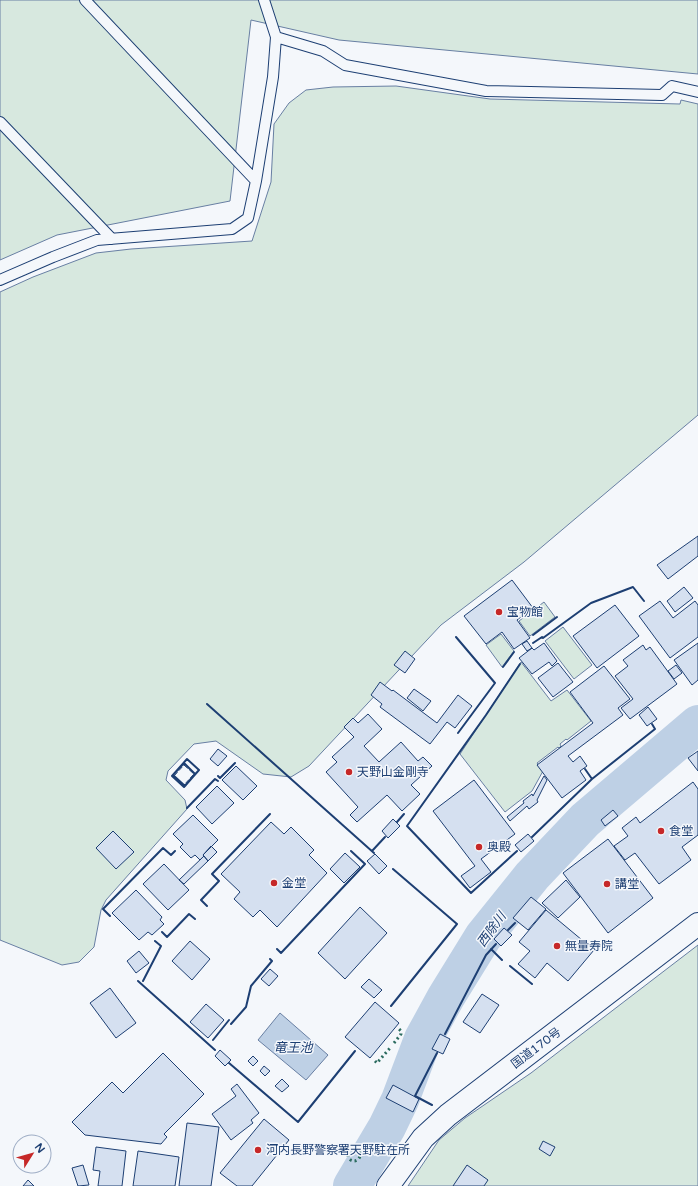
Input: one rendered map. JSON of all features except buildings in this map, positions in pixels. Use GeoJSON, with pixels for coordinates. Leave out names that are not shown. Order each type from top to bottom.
{"type":"FeatureCollection","features":[{"type":"Feature","properties":{"kind":"highway","name":"国道170号"},"geometry":{"type":"LineString","coordinates":[[388,1186],[422,1138],[448,1114],[698,924]]}},
{"type":"Feature","properties":{"kind":"lane"},"geometry":{"type":"LineString","coordinates":[[85,0],[256,181]]}},
{"type":"Feature","properties":{"kind":"lane"},"geometry":{"type":"LineString","coordinates":[[0,280],[97,240],[232,229],[248,218],[256,181],[273,77],[276,37],[264,0]]}},
{"type":"Feature","properties":{"kind":"lane"},"geometry":{"type":"LineString","coordinates":[[276,37],[323,51],[345,64],[486,91],[662,95],[672,86],[698,92]]}},
{"type":"Feature","properties":{"kind":"lane"},"geometry":{"type":"LineString","coordinates":[[0,122],[112,239]]}},
{"type":"Feature","properties":{"kind":"shaded area"},"geometry":{"type":"Polygon","coordinates":[[[0,0],[698,0],[698,74],[339,40],[251,20],[230,201],[57,235],[0,260],[0,0]]]}},
{"type":"Feature","properties":{"kind":"shaded area"},"geometry":{"type":"Polygon","coordinates":[[[396,86],[490,99],[680,104],[681,100],[698,104],[698,415],[524,562],[441,625],[309,766],[291,777],[263,774],[216,741],[194,744],[168,771],[166,780],[185,800],[187,809],[106,900],[101,910],[94,947],[79,962],[62,965],[0,940],[0,292],[33,277],[96,253],[131,249],[252,241],[271,182],[274,124],[289,103],[306,90],[333,87],[396,86]]]}},
{"type":"Feature","properties":{"kind":"shaded area"},"geometry":{"type":"Polygon","coordinates":[[[544,602],[555,617],[530,636],[519,621],[544,602]]]}},
{"type":"Feature","properties":{"kind":"shaded area"},"geometry":{"type":"Polygon","coordinates":[[[563,627],[592,665],[574,679],[545,641],[563,627]]]}},
{"type":"Feature","properties":{"kind":"shaded area"},"geometry":{"type":"Polygon","coordinates":[[[501,634],[514,651],[502,667],[486,645],[501,634]]]}},
{"type":"Feature","properties":{"kind":"shaded area"},"geometry":{"type":"Polygon","coordinates":[[[521,662],[551,701],[567,690],[591,721],[560,744],[561,746],[559,748],[558,747],[537,763],[543,771],[532,791],[505,812],[460,754],[521,662]]]}},
{"type":"Feature","properties":{"kind":"shaded area"},"geometry":{"type":"Polygon","coordinates":[[[698,945],[698,1186],[408,1186],[439,1140],[465,1118],[531,1073],[698,945]]]}},
{"type":"Feature","properties":{"kind":"water","name":"竜王池"},"geometry":{"type":"Polygon","coordinates":[[[280,1013],[328,1055],[306,1080],[258,1040],[280,1013]]]}},
{"type":"Feature","properties":{"kind":"waterway","name":"西除川"},"geometry":{"type":"LineString","coordinates":[[352,1186],[387,1127],[400,1100],[423,1039],[446,997],[483,937],[532,876],[585,820],[698,724]]}},
{"type":"Feature","properties":{"kind":"hedge"},"geometry":{"type":"LineString","coordinates":[[394,1043],[401,1034],[401,1031],[398,1028]]}},
{"type":"Feature","properties":{"kind":"hedge"},"geometry":{"type":"LineString","coordinates":[[375,1061],[377,1063],[391,1047]]}},
{"type":"Feature","properties":{"kind":"hedge"},"geometry":{"type":"LineString","coordinates":[[352,1149],[356,1149],[360,1155],[356,1161],[352,1161],[348,1157],[348,1153],[352,1149]]}},
{"type":"Feature","properties":{"kind":"fence"},"geometry":{"type":"LineString","coordinates":[[184,765],[194,774],[184,785],[174,776],[184,765]]}},
{"type":"Feature","properties":{"kind":"wall"},"geometry":{"type":"LineString","coordinates":[[533,643],[542,637],[543,638],[591,603],[633,587],[644,601]]}},
{"type":"Feature","properties":{"kind":"wall"},"geometry":{"type":"LineString","coordinates":[[533,635],[557,617]]}},
{"type":"Feature","properties":{"kind":"wall"},"geometry":{"type":"LineString","coordinates":[[456,637],[495,683],[458,733]]}},
{"type":"Feature","properties":{"kind":"wall"},"geometry":{"type":"LineString","coordinates":[[503,667],[514,652]]}},
{"type":"Feature","properties":{"kind":"wall"},"geometry":{"type":"LineString","coordinates":[[517,851],[471,893],[407,826],[486,715],[520,664]]}},
{"type":"Feature","properties":{"kind":"wall"},"geometry":{"type":"LineString","coordinates":[[207,704],[374,853]]}},
{"type":"Feature","properties":{"kind":"wall"},"geometry":{"type":"LineString","coordinates":[[585,769],[592,779],[655,729],[652,724]]}},
{"type":"Feature","properties":{"kind":"wall"},"geometry":{"type":"LineString","coordinates":[[187,759],[199,770],[184,787],[172,776],[187,759]]}},
{"type":"Feature","properties":{"kind":"wall"},"geometry":{"type":"LineString","coordinates":[[184,763],[195,774],[185,786],[173,775],[184,763]]}},
{"type":"Feature","properties":{"kind":"wall"},"geometry":{"type":"LineString","coordinates":[[218,776],[220,778],[235,763]]}},
{"type":"Feature","properties":{"kind":"wall"},"geometry":{"type":"LineString","coordinates":[[187,808],[215,779],[218,781]]}},
{"type":"Feature","properties":{"kind":"wall"},"geometry":{"type":"LineString","coordinates":[[532,837],[592,779]]}},
{"type":"Feature","properties":{"kind":"wall"},"geometry":{"type":"LineString","coordinates":[[207,906],[201,900],[219,881],[212,874],[270,814]]}},
{"type":"Feature","properties":{"kind":"wall"},"geometry":{"type":"LineString","coordinates":[[397,822],[404,814]]}},
{"type":"Feature","properties":{"kind":"wall"},"geometry":{"type":"LineString","coordinates":[[372,851],[385,837]]}},
{"type":"Feature","properties":{"kind":"wall"},"geometry":{"type":"LineString","coordinates":[[110,916],[103,909],[163,848],[171,855],[175,851]]}},
{"type":"Feature","properties":{"kind":"wall"},"geometry":{"type":"LineString","coordinates":[[277,949],[281,953],[365,864],[351,851]]}},
{"type":"Feature","properties":{"kind":"wall"},"geometry":{"type":"LineString","coordinates":[[391,1006],[457,924],[393,869]]}},
{"type":"Feature","properties":{"kind":"wall"},"geometry":{"type":"LineString","coordinates":[[162,932],[167,937],[189,914],[195,919]]}},
{"type":"Feature","properties":{"kind":"wall"},"geometry":{"type":"LineString","coordinates":[[508,930],[515,923]]}},
{"type":"Feature","properties":{"kind":"wall"},"geometry":{"type":"LineString","coordinates":[[143,981],[161,946],[155,941]]}},
{"type":"Feature","properties":{"kind":"wall"},"geometry":{"type":"LineString","coordinates":[[445,1034],[486,955],[496,944]]}},
{"type":"Feature","properties":{"kind":"wall"},"geometry":{"type":"LineString","coordinates":[[491,949],[502,960]]}},
{"type":"Feature","properties":{"kind":"wall"},"geometry":{"type":"LineString","coordinates":[[231,1024],[246,1007],[251,986],[272,961],[270,959]]}},
{"type":"Feature","properties":{"kind":"wall"},"geometry":{"type":"LineString","coordinates":[[510,966],[532,984]]}},
{"type":"Feature","properties":{"kind":"wall"},"geometry":{"type":"LineString","coordinates":[[138,981],[215,1050]]}},
{"type":"Feature","properties":{"kind":"wall"},"geometry":{"type":"LineString","coordinates":[[213,1040],[229,1020]]}},
{"type":"Feature","properties":{"kind":"wall"},"geometry":{"type":"LineString","coordinates":[[229,1063],[298,1122],[355,1051]]}},
{"type":"Feature","properties":{"kind":"wall"},"geometry":{"type":"LineString","coordinates":[[432,1105],[415,1096],[437,1053]]}},
{"type":"Feature","properties":{"kind":"place","name":"宝物館"},"geometry":{"type":"Point","coordinates":[499,612]}},
{"type":"Feature","properties":{"kind":"place","name":"天野山金剛寺"},"geometry":{"type":"Point","coordinates":[349,772]}},
{"type":"Feature","properties":{"kind":"place","name":"食堂"},"geometry":{"type":"Point","coordinates":[661,831]}},
{"type":"Feature","properties":{"kind":"place","name":"奥殿"},"geometry":{"type":"Point","coordinates":[479,847]}},
{"type":"Feature","properties":{"kind":"place","name":"金堂"},"geometry":{"type":"Point","coordinates":[274,883]}},
{"type":"Feature","properties":{"kind":"place","name":"講堂"},"geometry":{"type":"Point","coordinates":[607,884]}},
{"type":"Feature","properties":{"kind":"place","name":"無量寿院"},"geometry":{"type":"Point","coordinates":[557,946]}},
{"type":"Feature","properties":{"kind":"place","name":"河内長野警察署天野駐在所"},"geometry":{"type":"Point","coordinates":[258,1150]}}]}
